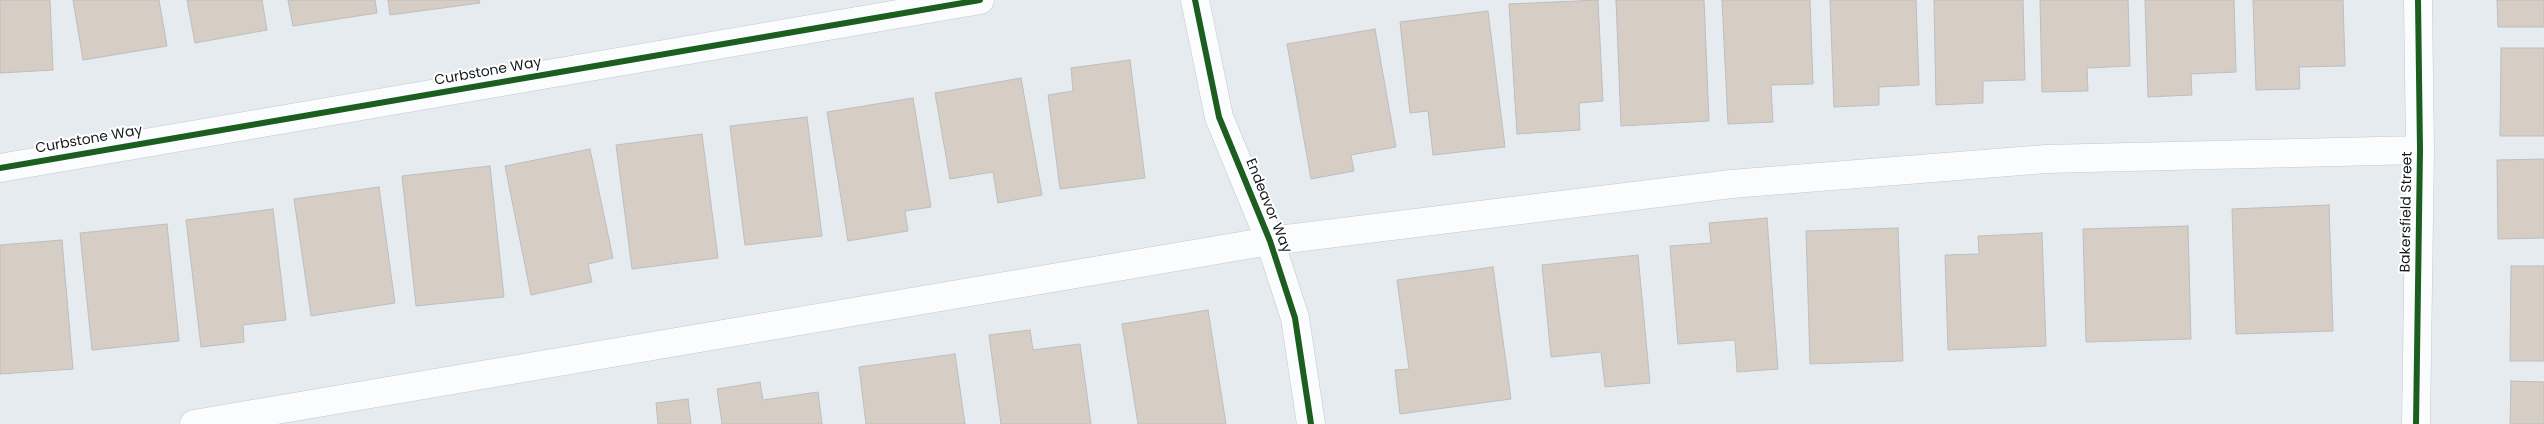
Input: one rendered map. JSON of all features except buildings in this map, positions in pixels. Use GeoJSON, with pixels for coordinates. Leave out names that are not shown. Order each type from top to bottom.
{"type":"FeatureCollection","features":[{"type":"Feature","properties":{"kind":"street","name":"Curbstone Way"},"geometry":{"type":"LineString","coordinates":[[0,168],[980,0]]}},
{"type":"Feature","properties":{"kind":"street","name":"Endeavor Way"},"geometry":{"type":"LineString","coordinates":[[1195,0],[1219,117],[1270,241],[1295,318],[1311,424]]}},
{"type":"Feature","properties":{"kind":"street","name":"Bakersfield Street"},"geometry":{"type":"LineString","coordinates":[[2416,424],[2420,150],[2418,0]]}},
{"type":"Feature","properties":{"kind":"street"},"geometry":{"type":"LineString","coordinates":[[194,424],[1270,241],[1732,184],[2046,159],[2420,150]]}},
{"type":"Feature","properties":{"kind":"cycle path"},"geometry":{"type":"LineString","coordinates":[[0,168],[980,0]]}},
{"type":"Feature","properties":{"kind":"cycle path"},"geometry":{"type":"LineString","coordinates":[[1195,0],[1219,117],[1270,241],[1295,318],[1311,424]]}},
{"type":"Feature","properties":{"kind":"cycle path"},"geometry":{"type":"LineString","coordinates":[[2416,424],[2420,150],[2418,0]]}}]}
